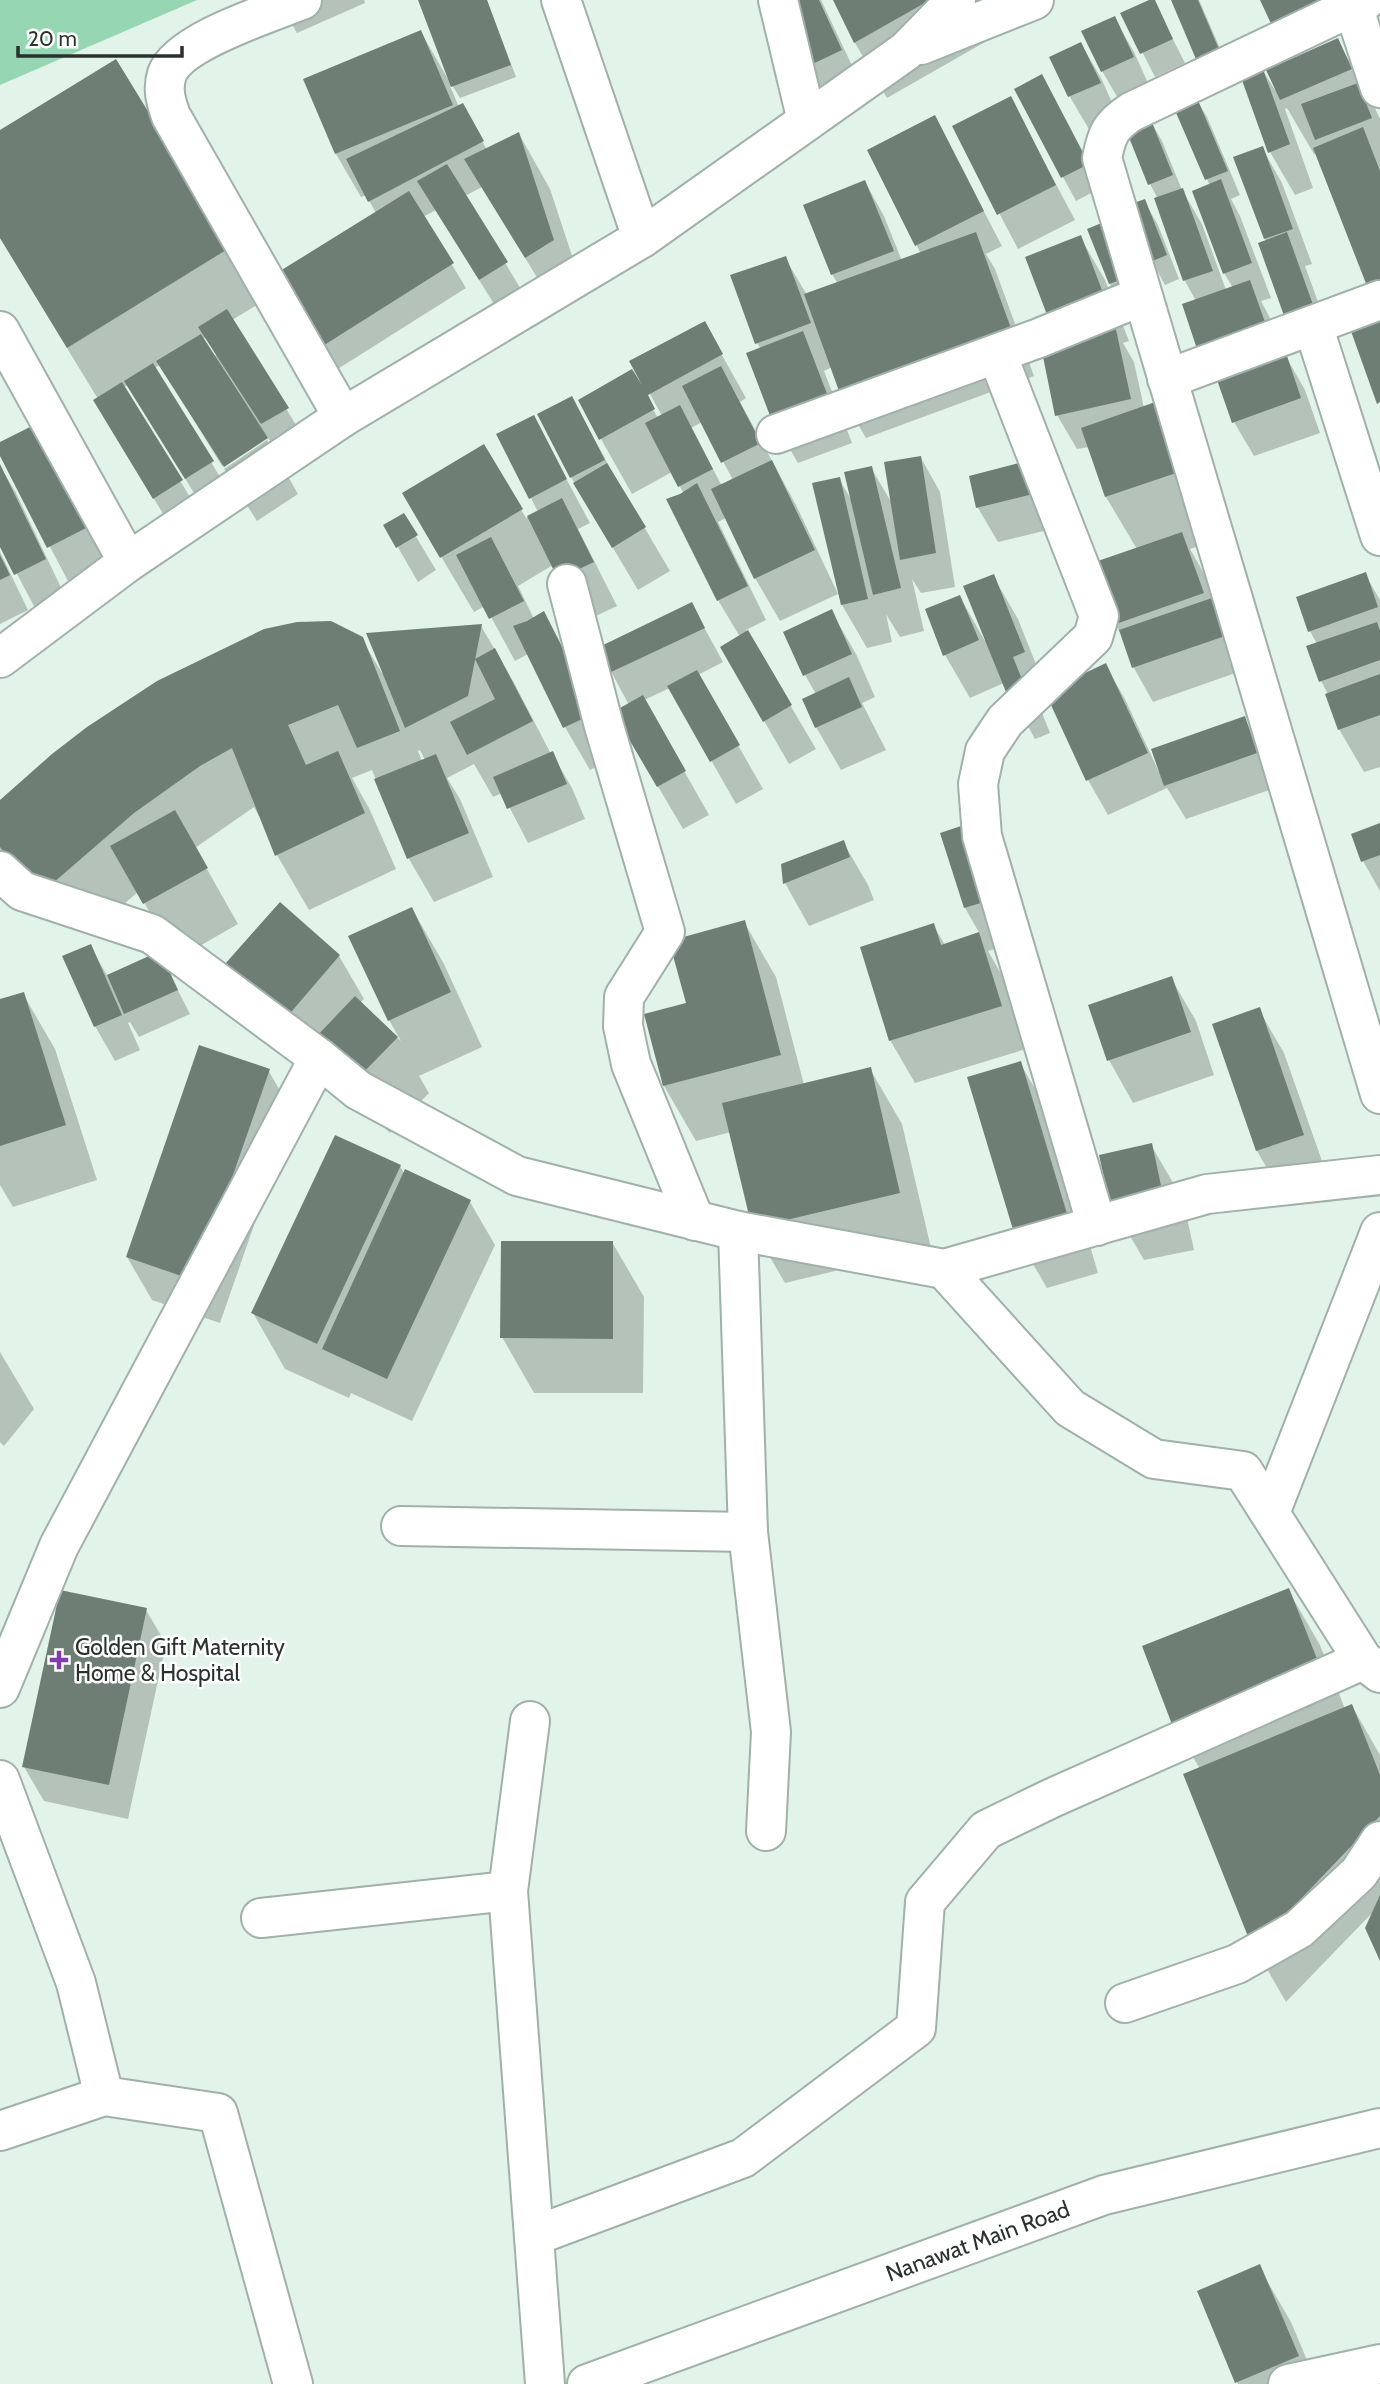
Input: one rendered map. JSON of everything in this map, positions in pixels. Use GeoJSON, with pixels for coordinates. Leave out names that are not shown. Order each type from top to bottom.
{"type":"FeatureCollection","features":[{"type":"Feature","properties":{"kind":"street"},"geometry":{"type":"LineString","coordinates":[[302,0],[214,35],[185,53],[167,72],[164,94],[171,116],[343,417]]}},
{"type":"Feature","properties":{"kind":"street"},"geometry":{"type":"LineString","coordinates":[[561,0],[642,238]]}},
{"type":"Feature","properties":{"kind":"street"},"geometry":{"type":"LineString","coordinates":[[778,0],[807,121]]}},
{"type":"Feature","properties":{"kind":"street"},"geometry":{"type":"LineString","coordinates":[[0,658],[128,562],[343,417],[642,238],[906,51],[956,0]]}},
{"type":"Feature","properties":{"kind":"street"},"geometry":{"type":"LineString","coordinates":[[906,51],[1034,0]]}},
{"type":"Feature","properties":{"kind":"street"},"geometry":{"type":"LineString","coordinates":[[1380,88],[1360,3],[1131,112],[1115,123],[1105,142],[1102,158],[1380,1094]]}},
{"type":"Feature","properties":{"kind":"street"},"geometry":{"type":"LineString","coordinates":[[776,435],[997,354],[1142,296]]}},
{"type":"Feature","properties":{"kind":"street"},"geometry":{"type":"LineString","coordinates":[[1167,379],[1380,300]]}},
{"type":"Feature","properties":{"kind":"street"},"geometry":{"type":"LineString","coordinates":[[1313,325],[1380,536]]}},
{"type":"Feature","properties":{"kind":"street"},"geometry":{"type":"LineString","coordinates":[[0,331],[128,562]]}},
{"type":"Feature","properties":{"kind":"street"},"geometry":{"type":"LineString","coordinates":[[997,354],[1099,616],[1093,637],[1005,721],[985,751],[978,784],[982,836],[1097,1226]]}},
{"type":"Feature","properties":{"kind":"street"},"geometry":{"type":"LineString","coordinates":[[567,584],[604,726],[665,932],[624,996],[623,1026],[631,1064],[695,1221]]}},
{"type":"Feature","properties":{"kind":"street"},"geometry":{"type":"LineString","coordinates":[[0,871],[22,891],[152,934],[358,1090],[517,1176],[738,1231],[944,1269],[1207,1194],[1380,1175]]}},
{"type":"Feature","properties":{"kind":"street"},"geometry":{"type":"LineString","coordinates":[[0,1688],[59,1546],[318,1058]]}},
{"type":"Feature","properties":{"kind":"street"},"geometry":{"type":"LineString","coordinates":[[738,1231],[748,1532],[771,1732],[766,1831]]}},
{"type":"Feature","properties":{"kind":"street"},"geometry":{"type":"LineString","coordinates":[[1270,1513],[1380,1233]]}},
{"type":"Feature","properties":{"kind":"street"},"geometry":{"type":"LineString","coordinates":[[534,2236],[743,2158],[916,2028],[925,1902],[986,1830],[1052,1798],[1372,1667],[1243,1471],[1154,1459],[1070,1408],[944,1269]]}},
{"type":"Feature","properties":{"kind":"street"},"geometry":{"type":"LineString","coordinates":[[401,1526],[748,1532]]}},
{"type":"Feature","properties":{"kind":"street"},"geometry":{"type":"LineString","coordinates":[[530,1721],[508,1891],[545,2384]]}},
{"type":"Feature","properties":{"kind":"street"},"geometry":{"type":"LineString","coordinates":[[0,1780],[76,1983],[104,2096]]}},
{"type":"Feature","properties":{"kind":"street"},"geometry":{"type":"LineString","coordinates":[[1125,2003],[1237,1964],[1299,1929],[1359,1873],[1380,1841]]}},
{"type":"Feature","properties":{"kind":"street"},"geometry":{"type":"LineString","coordinates":[[261,1918],[508,1891]]}},
{"type":"Feature","properties":{"kind":"street"},"geometry":{"type":"LineString","coordinates":[[0,2131],[104,2096],[218,2113],[293,2384]]}},
{"type":"Feature","properties":{"kind":"street","name":"Nanawat Main Road"},"geometry":{"type":"LineString","coordinates":[[587,2384],[1104,2196],[1380,2128]]}},
{"type":"Feature","properties":{"kind":"street"},"geometry":{"type":"LineString","coordinates":[[1288,2384],[1380,2364]]}},
{"type":"Feature","properties":{"kind":"green space"},"geometry":{"type":"Polygon","coordinates":[[[0,0],[197,0],[0,85],[0,0]]]}},
{"type":"Feature","properties":{"kind":"building"},"geometry":{"type":"Polygon","coordinates":[[[418,0],[487,0],[511,65],[451,87],[418,0]]]}},
{"type":"Feature","properties":{"kind":"building"},"geometry":{"type":"Polygon","coordinates":[[[787,0],[819,0],[842,50],[806,67],[787,0]]]}},
{"type":"Feature","properties":{"kind":"building"},"geometry":{"type":"Polygon","coordinates":[[[833,0],[930,0],[854,43],[833,0]]]}},
{"type":"Feature","properties":{"kind":"building"},"geometry":{"type":"Polygon","coordinates":[[[1155,0],[1173,39],[1140,54],[1120,13],[1155,0]]]}},
{"type":"Feature","properties":{"kind":"building"},"geometry":{"type":"Polygon","coordinates":[[[1171,0],[1198,0],[1224,61],[1201,71],[1171,0]]]}},
{"type":"Feature","properties":{"kind":"building"},"geometry":{"type":"Polygon","coordinates":[[[1260,0],[1335,0],[1274,30],[1260,0]]]}},
{"type":"Feature","properties":{"kind":"building"},"geometry":{"type":"Polygon","coordinates":[[[1115,16],[1134,57],[1101,72],[1081,31],[1115,16]]]}},
{"type":"Feature","properties":{"kind":"building"},"geometry":{"type":"Polygon","coordinates":[[[421,30],[453,105],[335,154],[303,79],[421,30]]]}},
{"type":"Feature","properties":{"kind":"building"},"geometry":{"type":"Polygon","coordinates":[[[1338,38],[1352,69],[1280,100],[1266,70],[1338,38]]]}},
{"type":"Feature","properties":{"kind":"building"},"geometry":{"type":"Polygon","coordinates":[[[1081,42],[1101,83],[1068,97],[1049,57],[1081,42]]]}},
{"type":"Feature","properties":{"kind":"building"},"geometry":{"type":"Polygon","coordinates":[[[116,59],[231,247],[67,348],[0,238],[0,130],[116,59]]]}},
{"type":"Feature","properties":{"kind":"building"},"geometry":{"type":"Polygon","coordinates":[[[1260,61],[1290,144],[1268,153],[1238,69],[1260,61]]]}},
{"type":"Feature","properties":{"kind":"building"},"geometry":{"type":"Polygon","coordinates":[[[1042,74],[1089,164],[1061,178],[1014,89],[1042,74]]]}},
{"type":"Feature","properties":{"kind":"building"},"geometry":{"type":"Polygon","coordinates":[[[1358,83],[1372,118],[1315,140],[1301,104],[1358,83]]]}},
{"type":"Feature","properties":{"kind":"building"},"geometry":{"type":"Polygon","coordinates":[[[1194,91],[1228,171],[1205,180],[1171,101],[1194,91]]]}},
{"type":"Feature","properties":{"kind":"building"},"geometry":{"type":"Polygon","coordinates":[[[1011,96],[1056,185],[997,215],[952,126],[1011,96]]]}},
{"type":"Feature","properties":{"kind":"building"},"geometry":{"type":"Polygon","coordinates":[[[463,103],[484,141],[368,202],[346,159],[463,103]]]}},
{"type":"Feature","properties":{"kind":"building"},"geometry":{"type":"Polygon","coordinates":[[[935,115],[984,211],[915,246],[867,150],[935,115]]]}},
{"type":"Feature","properties":{"kind":"building"},"geometry":{"type":"Polygon","coordinates":[[[1149,115],[1173,175],[1148,185],[1124,125],[1149,115]]]}},
{"type":"Feature","properties":{"kind":"building"},"geometry":{"type":"Polygon","coordinates":[[[1363,127],[1380,171],[1380,281],[1367,286],[1313,148],[1363,127]]]}},
{"type":"Feature","properties":{"kind":"building"},"geometry":{"type":"Polygon","coordinates":[[[519,132],[554,240],[525,258],[464,159],[519,132]]]}},
{"type":"Feature","properties":{"kind":"building"},"geometry":{"type":"Polygon","coordinates":[[[1263,146],[1293,229],[1264,239],[1233,157],[1263,146]]]}},
{"type":"Feature","properties":{"kind":"building"},"geometry":{"type":"Polygon","coordinates":[[[447,164],[508,262],[479,280],[417,181],[447,164]]]}},
{"type":"Feature","properties":{"kind":"building"},"geometry":{"type":"Polygon","coordinates":[[[1221,179],[1252,263],[1223,274],[1192,191],[1221,179]]]}},
{"type":"Feature","properties":{"kind":"building"},"geometry":{"type":"Polygon","coordinates":[[[865,180],[894,251],[831,275],[803,205],[865,180]]]}},
{"type":"Feature","properties":{"kind":"building"},"geometry":{"type":"Polygon","coordinates":[[[1183,188],[1213,271],[1183,281],[1154,198],[1183,188]]]}},
{"type":"Feature","properties":{"kind":"building"},"geometry":{"type":"Polygon","coordinates":[[[409,191],[454,263],[318,349],[272,276],[409,191]]]}},
{"type":"Feature","properties":{"kind":"building"},"geometry":{"type":"Polygon","coordinates":[[[1145,199],[1167,255],[1150,262],[1128,205],[1145,199]]]}},
{"type":"Feature","properties":{"kind":"building"},"geometry":{"type":"Polygon","coordinates":[[[1104,222],[1126,278],[1109,284],[1087,229],[1104,222]]]}},
{"type":"Feature","properties":{"kind":"building"},"geometry":{"type":"Polygon","coordinates":[[[976,232],[1016,342],[844,405],[804,294],[976,232]]]}},
{"type":"Feature","properties":{"kind":"building"},"geometry":{"type":"Polygon","coordinates":[[[1287,232],[1317,316],[1288,327],[1258,243],[1287,232]]]}},
{"type":"Feature","properties":{"kind":"building"},"geometry":{"type":"Polygon","coordinates":[[[1081,235],[1105,298],[1049,320],[1025,257],[1081,235]]]}},
{"type":"Feature","properties":{"kind":"building"},"geometry":{"type":"Polygon","coordinates":[[[786,256],[811,323],[755,344],[730,275],[786,256]]]}},
{"type":"Feature","properties":{"kind":"building"},"geometry":{"type":"Polygon","coordinates":[[[1250,280],[1266,325],[1197,349],[1182,304],[1250,280]]]}},
{"type":"Feature","properties":{"kind":"building"},"geometry":{"type":"Polygon","coordinates":[[[227,309],[289,408],[261,424],[198,327],[227,309]]]}},
{"type":"Feature","properties":{"kind":"building"},"geometry":{"type":"Polygon","coordinates":[[[1376,310],[1380,321],[1380,402],[1377,404],[1347,320],[1376,310]]]}},
{"type":"Feature","properties":{"kind":"building"},"geometry":{"type":"Polygon","coordinates":[[[705,321],[723,354],[648,395],[655,409],[599,440],[578,400],[632,369],[642,385],[629,361],[705,321]]]}},
{"type":"Feature","properties":{"kind":"building"},"geometry":{"type":"Polygon","coordinates":[[[1115,325],[1131,399],[1055,416],[1040,342],[1115,325]]]}},
{"type":"Feature","properties":{"kind":"building"},"geometry":{"type":"Polygon","coordinates":[[[803,331],[829,399],[772,421],[746,353],[803,331]]]}},
{"type":"Feature","properties":{"kind":"building"},"geometry":{"type":"Polygon","coordinates":[[[201,334],[268,438],[224,467],[156,361],[201,334]]]}},
{"type":"Feature","properties":{"kind":"building"},"geometry":{"type":"Polygon","coordinates":[[[1286,353],[1301,398],[1232,423],[1216,377],[1286,353]]]}},
{"type":"Feature","properties":{"kind":"building"},"geometry":{"type":"Polygon","coordinates":[[[153,363],[214,461],[185,479],[124,381],[153,363]]]}},
{"type":"Feature","properties":{"kind":"building"},"geometry":{"type":"Polygon","coordinates":[[[721,366],[761,443],[721,463],[682,386],[721,366]]]}},
{"type":"Feature","properties":{"kind":"building"},"geometry":{"type":"Polygon","coordinates":[[[122,382],[183,480],[153,499],[93,400],[122,382]]]}},
{"type":"Feature","properties":{"kind":"building"},"geometry":{"type":"Polygon","coordinates":[[[572,396],[605,460],[570,478],[537,414],[572,396]]]}},
{"type":"Feature","properties":{"kind":"building"},"geometry":{"type":"Polygon","coordinates":[[[1164,399],[1188,469],[1105,497],[1081,428],[1164,399]]]}},
{"type":"Feature","properties":{"kind":"building"},"geometry":{"type":"Polygon","coordinates":[[[680,405],[713,469],[678,487],[645,423],[680,405]]]}},
{"type":"Feature","properties":{"kind":"building"},"geometry":{"type":"Polygon","coordinates":[[[534,415],[567,479],[529,499],[496,434],[534,415]]]}},
{"type":"Feature","properties":{"kind":"building"},"geometry":{"type":"Polygon","coordinates":[[[42,421],[94,524],[47,548],[0,456],[0,442],[42,421]]]}},
{"type":"Feature","properties":{"kind":"building"},"geometry":{"type":"Polygon","coordinates":[[[484,444],[523,509],[440,558],[402,493],[484,444]]]}},
{"type":"Feature","properties":{"kind":"building"},"geometry":{"type":"Polygon","coordinates":[[[921,456],[936,553],[900,560],[884,462],[921,456]]]}},
{"type":"Feature","properties":{"kind":"building"},"geometry":{"type":"Polygon","coordinates":[[[772,460],[815,550],[754,579],[711,489],[772,460]]]}},
{"type":"Feature","properties":{"kind":"building"},"geometry":{"type":"Polygon","coordinates":[[[1030,460],[1037,493],[976,508],[969,476],[1030,460]]]}},
{"type":"Feature","properties":{"kind":"building"},"geometry":{"type":"Polygon","coordinates":[[[607,463],[646,527],[612,548],[573,483],[607,463]]]}},
{"type":"Feature","properties":{"kind":"building"},"geometry":{"type":"Polygon","coordinates":[[[0,464],[46,559],[14,575],[0,547],[0,464]]]}},
{"type":"Feature","properties":{"kind":"building"},"geometry":{"type":"Polygon","coordinates":[[[872,466],[901,588],[873,595],[844,472],[872,466]]]}},
{"type":"Feature","properties":{"kind":"building"},"geometry":{"type":"Polygon","coordinates":[[[840,477],[868,599],[841,605],[812,483],[840,477]]]}},
{"type":"Feature","properties":{"kind":"building"},"geometry":{"type":"Polygon","coordinates":[[[697,483],[748,586],[717,601],[666,499],[697,483]]]}},
{"type":"Feature","properties":{"kind":"building"},"geometry":{"type":"Polygon","coordinates":[[[562,498],[594,562],[558,579],[527,516],[562,498]]]}},
{"type":"Feature","properties":{"kind":"building"},"geometry":{"type":"Polygon","coordinates":[[[404,513],[418,535],[396,548],[383,525],[404,513]]]}},
{"type":"Feature","properties":{"kind":"building"},"geometry":{"type":"Polygon","coordinates":[[[1182,532],[1204,593],[1113,625],[1092,563],[1182,532]]]}},
{"type":"Feature","properties":{"kind":"building"},"geometry":{"type":"Polygon","coordinates":[[[491,537],[524,601],[489,619],[456,555],[491,537]]]}},
{"type":"Feature","properties":{"kind":"building"},"geometry":{"type":"Polygon","coordinates":[[[0,555],[10,575],[0,580],[0,555]]]}},
{"type":"Feature","properties":{"kind":"building"},"geometry":{"type":"Polygon","coordinates":[[[1366,572],[1378,607],[1308,632],[1296,597],[1366,572]]]}},
{"type":"Feature","properties":{"kind":"building"},"geometry":{"type":"Polygon","coordinates":[[[994,574],[1025,652],[1013,657],[1026,689],[1008,697],[963,586],[994,574]]]}},
{"type":"Feature","properties":{"kind":"building"},"geometry":{"type":"Polygon","coordinates":[[[960,595],[979,640],[943,656],[925,609],[960,595]]]}},
{"type":"Feature","properties":{"kind":"building"},"geometry":{"type":"Polygon","coordinates":[[[1212,598],[1225,636],[1132,668],[1119,630],[1212,598]]]}},
{"type":"Feature","properties":{"kind":"building"},"geometry":{"type":"Polygon","coordinates":[[[692,602],[705,628],[609,673],[597,648],[692,602]]]}},
{"type":"Feature","properties":{"kind":"building"},"geometry":{"type":"Polygon","coordinates":[[[832,609],[852,654],[803,676],[783,632],[832,609]]]}},
{"type":"Feature","properties":{"kind":"building"},"geometry":{"type":"Polygon","coordinates":[[[544,611],[595,713],[563,728],[513,626],[544,611]]]}},
{"type":"Feature","properties":{"kind":"building"},"geometry":{"type":"Polygon","coordinates":[[[331,621],[363,637],[400,731],[357,748],[338,705],[288,725],[306,765],[338,751],[365,813],[275,856],[232,748],[200,766],[134,813],[38,896],[0,847],[0,800],[87,727],[157,681],[264,629],[297,622],[331,621]]]}},
{"type":"Feature","properties":{"kind":"building"},"geometry":{"type":"Polygon","coordinates":[[[1377,622],[1380,631],[1380,660],[1319,682],[1306,646],[1377,622]]]}},
{"type":"Feature","properties":{"kind":"building"},"geometry":{"type":"Polygon","coordinates":[[[482,624],[468,696],[405,728],[366,633],[482,624]]]}},
{"type":"Feature","properties":{"kind":"building"},"geometry":{"type":"Polygon","coordinates":[[[748,630],[792,705],[763,722],[720,647],[748,630]]]}},
{"type":"Feature","properties":{"kind":"building"},"geometry":{"type":"Polygon","coordinates":[[[495,648],[533,721],[467,755],[450,722],[495,699],[475,659],[495,648]]]}},
{"type":"Feature","properties":{"kind":"building"},"geometry":{"type":"Polygon","coordinates":[[[1106,663],[1148,753],[1086,781],[1045,692],[1106,663]]]}},
{"type":"Feature","properties":{"kind":"building"},"geometry":{"type":"Polygon","coordinates":[[[697,670],[740,745],[710,762],[667,686],[697,670]]]}},
{"type":"Feature","properties":{"kind":"building"},"geometry":{"type":"Polygon","coordinates":[[[1380,674],[1380,715],[1338,730],[1325,694],[1380,674]]]}},
{"type":"Feature","properties":{"kind":"building"},"geometry":{"type":"Polygon","coordinates":[[[849,677],[862,707],[815,728],[802,699],[849,677]]]}},
{"type":"Feature","properties":{"kind":"building"},"geometry":{"type":"Polygon","coordinates":[[[643,695],[686,771],[657,787],[613,712],[643,695]]]}},
{"type":"Feature","properties":{"kind":"building"},"geometry":{"type":"Polygon","coordinates":[[[1245,716],[1257,753],[1164,786],[1151,749],[1245,716]]]}},
{"type":"Feature","properties":{"kind":"building"},"geometry":{"type":"Polygon","coordinates":[[[553,751],[567,784],[507,809],[493,777],[553,751]]]}},
{"type":"Feature","properties":{"kind":"building"},"geometry":{"type":"Polygon","coordinates":[[[436,754],[469,833],[407,859],[374,779],[436,754]]]}},
{"type":"Feature","properties":{"kind":"building"},"geometry":{"type":"Polygon","coordinates":[[[175,810],[208,868],[143,904],[110,846],[175,810]]]}},
{"type":"Feature","properties":{"kind":"building"},"geometry":{"type":"Polygon","coordinates":[[[1380,823],[1380,855],[1361,862],[1351,834],[1380,823]]]}},
{"type":"Feature","properties":{"kind":"building"},"geometry":{"type":"Polygon","coordinates":[[[967,824],[991,900],[964,908],[940,833],[967,824]]]}},
{"type":"Feature","properties":{"kind":"building"},"geometry":{"type":"Polygon","coordinates":[[[844,840],[850,857],[783,884],[781,864],[844,840]]]}},
{"type":"Feature","properties":{"kind":"building"},"geometry":{"type":"Polygon","coordinates":[[[280,902],[340,955],[286,1018],[225,964],[280,902]]]}},
{"type":"Feature","properties":{"kind":"building"},"geometry":{"type":"Polygon","coordinates":[[[412,907],[451,992],[388,1021],[348,936],[412,907]]]}},
{"type":"Feature","properties":{"kind":"building"},"geometry":{"type":"Polygon","coordinates":[[[745,920],[781,1055],[663,1086],[644,1014],[686,1003],[669,941],[745,920]]]}},
{"type":"Feature","properties":{"kind":"building"},"geometry":{"type":"Polygon","coordinates":[[[934,923],[941,945],[979,932],[1002,1006],[889,1041],[860,947],[934,923]]]}},
{"type":"Feature","properties":{"kind":"building"},"geometry":{"type":"Polygon","coordinates":[[[91,944],[122,1015],[94,1027],[62,956],[91,944]]]}},
{"type":"Feature","properties":{"kind":"building"},"geometry":{"type":"Polygon","coordinates":[[[160,951],[178,990],[124,1014],[107,975],[160,951]]]}},
{"type":"Feature","properties":{"kind":"building"},"geometry":{"type":"Polygon","coordinates":[[[1172,976],[1191,1032],[1107,1061],[1088,1005],[1172,976]]]}},
{"type":"Feature","properties":{"kind":"building"},"geometry":{"type":"Polygon","coordinates":[[[24,992],[66,1125],[0,1146],[0,999],[24,992]]]}},
{"type":"Feature","properties":{"kind":"building"},"geometry":{"type":"Polygon","coordinates":[[[355,996],[398,1037],[357,1079],[315,1038],[355,996]]]}},
{"type":"Feature","properties":{"kind":"building"},"geometry":{"type":"Polygon","coordinates":[[[1260,1007],[1304,1135],[1256,1151],[1212,1024],[1260,1007]]]}},
{"type":"Feature","properties":{"kind":"building"},"geometry":{"type":"Polygon","coordinates":[[[199,1045],[270,1069],[196,1281],[126,1257],[199,1045]]]}},
{"type":"Feature","properties":{"kind":"building"},"geometry":{"type":"Polygon","coordinates":[[[1021,1061],[1068,1217],[1014,1233],[967,1077],[1021,1061]]]}},
{"type":"Feature","properties":{"kind":"building"},"geometry":{"type":"Polygon","coordinates":[[[871,1067],[900,1193],[752,1228],[722,1103],[871,1067]]]}},
{"type":"Feature","properties":{"kind":"building"},"geometry":{"type":"Polygon","coordinates":[[[335,1135],[401,1165],[317,1344],[251,1313],[335,1135]]]}},
{"type":"Feature","properties":{"kind":"building"},"geometry":{"type":"Polygon","coordinates":[[[1152,1143],[1163,1195],[1110,1205],[1099,1155],[1152,1143]]]}},
{"type":"Feature","properties":{"kind":"building"},"geometry":{"type":"Polygon","coordinates":[[[405,1169],[471,1200],[387,1379],[322,1349],[405,1169]]]}},
{"type":"Feature","properties":{"kind":"building"},"geometry":{"type":"Polygon","coordinates":[[[501,1241],[613,1241],[613,1339],[500,1338],[501,1241]]]}},
{"type":"Feature","properties":{"kind":"building"},"geometry":{"type":"Polygon","coordinates":[[[1289,1588],[1321,1669],[1173,1727],[1142,1646],[1289,1588]]]}},
{"type":"Feature","properties":{"kind":"building"},"geometry":{"type":"Polygon","coordinates":[[[60,1590],[147,1608],[109,1785],[22,1767],[60,1590]]]}},
{"type":"Feature","properties":{"kind":"building"},"geometry":{"type":"Polygon","coordinates":[[[1352,1704],[1380,1775],[1380,1816],[1253,1949],[1183,1774],[1352,1704]]]}},
{"type":"Feature","properties":{"kind":"building"},"geometry":{"type":"Polygon","coordinates":[[[1380,1895],[1380,1961],[1365,1928],[1380,1895]]]}},
{"type":"Feature","properties":{"kind":"building"},"geometry":{"type":"Polygon","coordinates":[[[1260,2264],[1299,2356],[1235,2383],[1197,2291],[1260,2264]]]}},
{"type":"Feature","properties":{"kind":"place","name":"Golden Gift Maternity Home & Hospital"},"geometry":{"type":"Point","coordinates":[59,1660]}}]}
